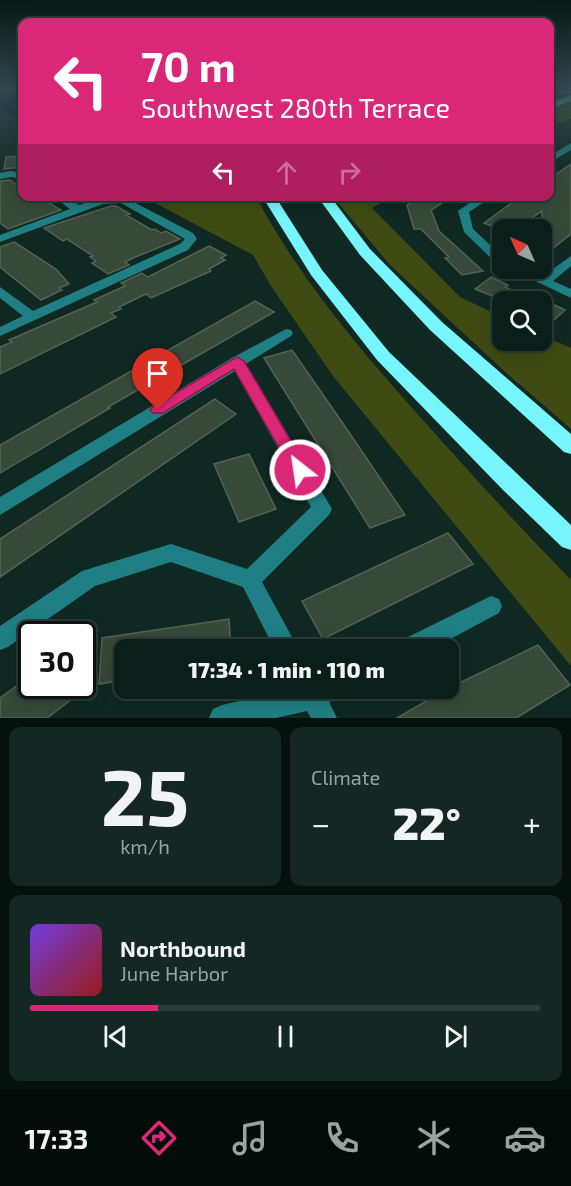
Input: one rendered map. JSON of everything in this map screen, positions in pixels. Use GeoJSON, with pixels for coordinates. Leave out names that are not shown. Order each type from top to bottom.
{"type":"FeatureCollection","features":[{"type":"Feature","properties":{"kind":"highway"},"geometry":{"type":"LineString","coordinates":[[271,201],[316,272],[383,356],[511,484],[571,540]]}},
{"type":"Feature","properties":{"kind":"highway"},"geometry":{"type":"LineString","coordinates":[[327,201],[365,252],[436,326],[571,446]]}},
{"type":"Feature","properties":{"kind":"street"},"geometry":{"type":"LineString","coordinates":[[554,157],[571,146]]}},
{"type":"Feature","properties":{"kind":"street"},"geometry":{"type":"LineString","coordinates":[[65,201],[79,210]]}},
{"type":"Feature","properties":{"kind":"street"},"geometry":{"type":"LineString","coordinates":[[0,239],[108,201]]}},
{"type":"Feature","properties":{"kind":"street"},"geometry":{"type":"LineString","coordinates":[[0,332],[183,247],[191,239],[134,205],[121,201]]}},
{"type":"Feature","properties":{"kind":"street"},"geometry":{"type":"LineString","coordinates":[[480,201],[463,212],[468,230],[492,253]]}},
{"type":"Feature","properties":{"kind":"street"},"geometry":{"type":"LineString","coordinates":[[544,282],[571,260]]}},
{"type":"Feature","properties":{"kind":"street"},"geometry":{"type":"LineString","coordinates":[[538,279],[571,294]]}},
{"type":"Feature","properties":{"kind":"street"},"geometry":{"type":"LineString","coordinates":[[0,291],[32,317]]}},
{"type":"Feature","properties":{"kind":"street"},"geometry":{"type":"LineString","coordinates":[[0,507],[286,333]]}},
{"type":"Feature","properties":{"kind":"street"},"geometry":{"type":"LineString","coordinates":[[237,361],[322,509],[250,580]]}},
{"type":"Feature","properties":{"kind":"street"},"geometry":{"type":"LineString","coordinates":[[0,639],[89,578],[171,553],[250,580],[282,639]]}},
{"type":"Feature","properties":{"kind":"street"},"geometry":{"type":"LineString","coordinates":[[427,639],[491,606]]}},
{"type":"Feature","properties":{"kind":"street"},"geometry":{"type":"LineString","coordinates":[[222,718],[315,699]]}},
{"type":"Feature","properties":{"kind":"green space"},"geometry":{"type":"Polygon","coordinates":[[[152,201],[258,201],[292,257],[354,340],[514,521],[571,580],[571,666],[333,376],[271,286],[253,255],[152,201]]]}},
{"type":"Feature","properties":{"kind":"green space"},"geometry":{"type":"Polygon","coordinates":[[[336,201],[385,201],[372,208],[460,297],[492,312],[492,351],[552,351],[552,339],[571,348],[571,429],[502,369],[390,265],[336,201]]]}},
{"type":"Feature","properties":{"kind":"building"},"geometry":{"type":"Polygon","coordinates":[[[18,156],[18,167],[4,169],[6,157],[18,156]]]}},
{"type":"Feature","properties":{"kind":"building"},"geometry":{"type":"Polygon","coordinates":[[[571,164],[571,234],[552,249],[552,219],[542,219],[542,211],[530,219],[492,219],[492,226],[484,223],[514,201],[554,201],[554,176],[571,164]]]}},
{"type":"Feature","properties":{"kind":"building"},"geometry":{"type":"Polygon","coordinates":[[[10,180],[18,185],[18,201],[46,201],[61,210],[8,229],[0,223],[0,181],[10,180]]]}},
{"type":"Feature","properties":{"kind":"building"},"geometry":{"type":"Polygon","coordinates":[[[414,201],[445,201],[431,210],[439,231],[483,271],[462,275],[445,258],[449,257],[421,229],[414,229],[407,205],[414,201]]]}},
{"type":"Feature","properties":{"kind":"building"},"geometry":{"type":"Polygon","coordinates":[[[116,206],[130,214],[126,215],[152,230],[155,229],[161,233],[166,231],[180,239],[133,258],[125,262],[129,265],[108,274],[92,263],[96,261],[90,257],[93,256],[67,239],[63,241],[44,228],[116,206]]]}},
{"type":"Feature","properties":{"kind":"building"},"geometry":{"type":"Polygon","coordinates":[[[14,242],[56,269],[69,284],[41,300],[0,267],[0,247],[14,242]]]}},
{"type":"Feature","properties":{"kind":"building"},"geometry":{"type":"Polygon","coordinates":[[[209,246],[226,255],[221,258],[225,260],[209,269],[211,271],[151,298],[146,294],[119,307],[121,309],[111,313],[116,317],[0,374],[0,347],[12,342],[9,340],[97,302],[94,300],[125,286],[121,283],[142,273],[148,277],[209,246]]]}},
{"type":"Feature","properties":{"kind":"building"},"geometry":{"type":"Polygon","coordinates":[[[491,277],[508,285],[505,287],[514,291],[492,291],[492,296],[475,289],[491,277]]]}},
{"type":"Feature","properties":{"kind":"building"},"geometry":{"type":"Polygon","coordinates":[[[255,301],[274,312],[108,407],[110,408],[0,473],[0,445],[255,301]]]}},
{"type":"Feature","properties":{"kind":"building"},"geometry":{"type":"Polygon","coordinates":[[[552,304],[565,310],[555,319],[552,318],[552,304]]]}},
{"type":"Feature","properties":{"kind":"building"},"geometry":{"type":"Polygon","coordinates":[[[292,350],[405,515],[370,528],[264,358],[292,350]]]}},
{"type":"Feature","properties":{"kind":"building"},"geometry":{"type":"Polygon","coordinates":[[[215,399],[236,414],[0,577],[0,539],[215,399]]]}},
{"type":"Feature","properties":{"kind":"building"},"geometry":{"type":"Polygon","coordinates":[[[249,454],[276,509],[239,522],[214,464],[249,454]]]}},
{"type":"Feature","properties":{"kind":"building"},"geometry":{"type":"Polygon","coordinates":[[[448,533],[473,564],[323,639],[302,601],[448,533]]]}},
{"type":"Feature","properties":{"kind":"building"},"geometry":{"type":"Polygon","coordinates":[[[229,619],[230,639],[114,639],[114,682],[99,684],[102,638],[229,619]]]}},
{"type":"Feature","properties":{"kind":"building"},"geometry":{"type":"Polygon","coordinates":[[[538,645],[570,685],[516,718],[397,718],[430,699],[459,699],[459,683],[538,645]]]}},
{"type":"Feature","properties":{"kind":"building"},"geometry":{"type":"Polygon","coordinates":[[[18,685],[18,699],[72,699],[47,718],[0,718],[0,698],[18,685]]]}},
{"type":"Feature","properties":{"kind":"route"},"geometry":{"type":"LineString","coordinates":[[158,410],[237,361],[300,470]]}}]}
